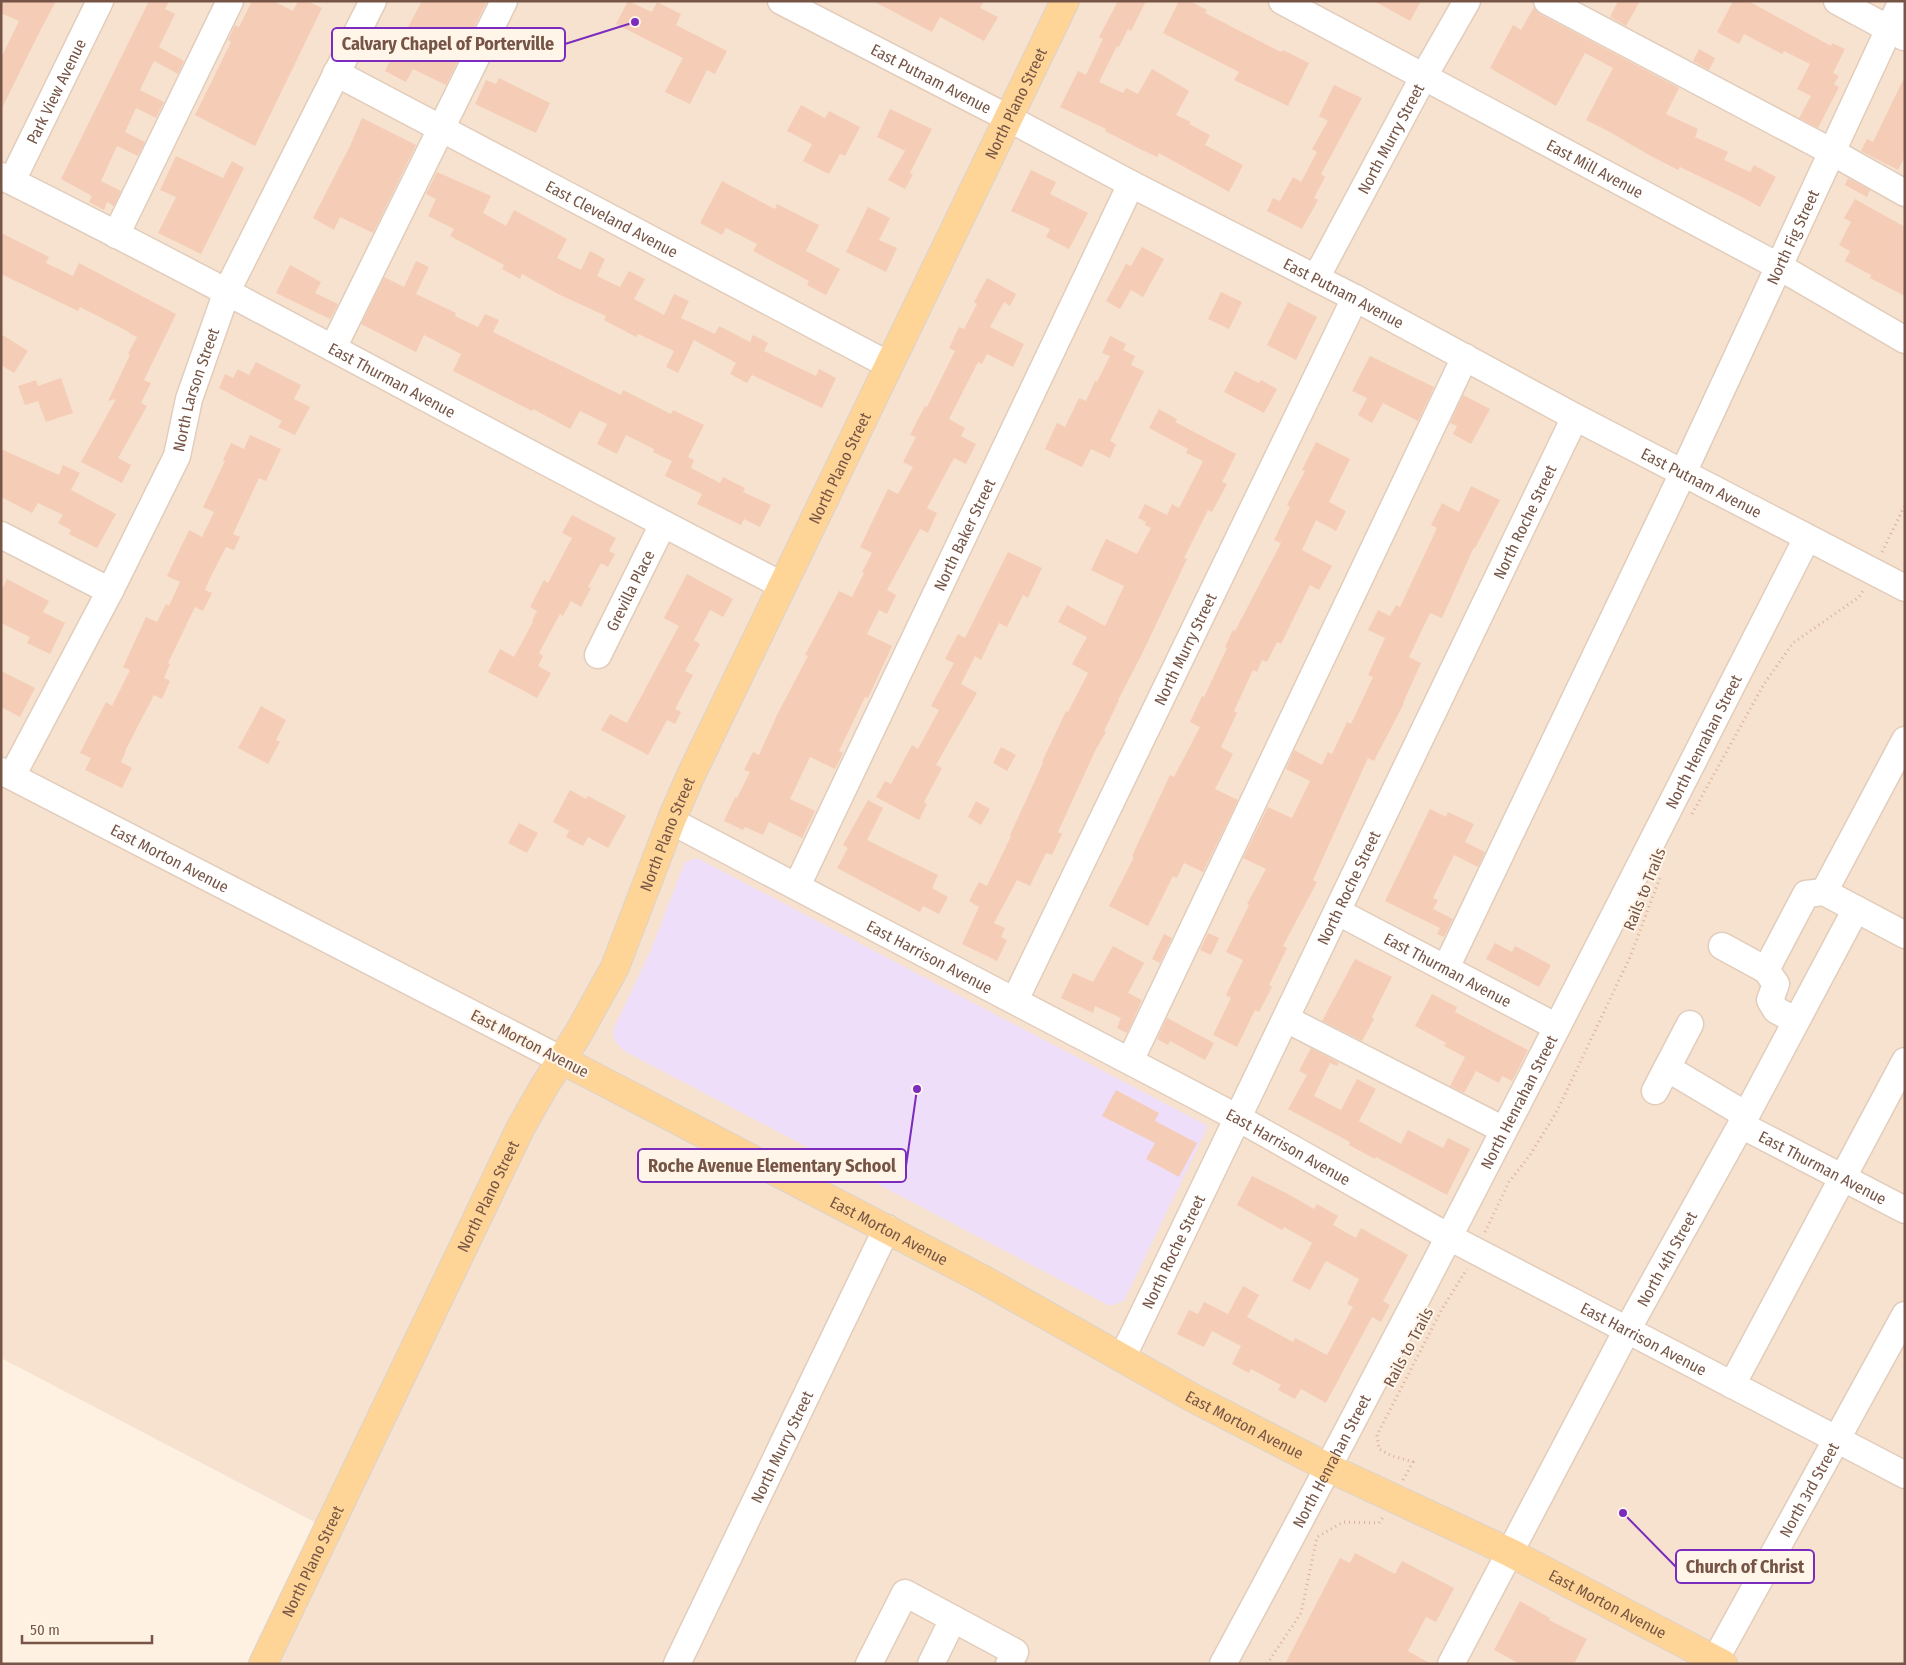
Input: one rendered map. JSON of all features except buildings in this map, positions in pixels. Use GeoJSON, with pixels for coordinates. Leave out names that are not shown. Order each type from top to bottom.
{"type":"FeatureCollection","features":[{"type":"Feature","properties":{"kind":"main road","name":"North Plano Street"},"geometry":{"type":"LineString","coordinates":[[263,1664],[521,1127],[594,1007],[615,968],[670,821],[694,768],[1065,1]]}},
{"type":"Feature","properties":{"kind":"main road","name":"East Morton Avenue"},"geometry":{"type":"LineString","coordinates":[[562,1060],[887,1228],[984,1280],[1193,1398],[1329,1468],[1509,1552],[1717,1662]]}},
{"type":"Feature","properties":{"kind":"street","name":"Park View Avenue"},"geometry":{"type":"LineString","coordinates":[[7,178],[100,1]]}},
{"type":"Feature","properties":{"kind":"street"},"geometry":{"type":"LineString","coordinates":[[116,235],[230,1]]}},
{"type":"Feature","properties":{"kind":"street","name":"North Larson Street"},"geometry":{"type":"LineString","coordinates":[[6,773],[110,591],[176,456],[189,399],[227,291],[373,1]]}},
{"type":"Feature","properties":{"kind":"street"},"geometry":{"type":"LineString","coordinates":[[333,348],[504,1]]}},
{"type":"Feature","properties":{"kind":"street","name":"East Putnam Avenue"},"geometry":{"type":"LineString","coordinates":[[780,1],[1008,118],[1131,184],[1355,298],[1575,417],[1807,538],[1904,586]]}},
{"type":"Feature","properties":{"kind":"street","name":"East Mill Avenue"},"geometry":{"type":"LineString","coordinates":[[1282,1],[1778,266],[1905,340]]}},
{"type":"Feature","properties":{"kind":"street","name":"North Murry Street"},"geometry":{"type":"LineString","coordinates":[[1316,278],[1424,76],[1467,1]]}},
{"type":"Feature","properties":{"kind":"street"},"geometry":{"type":"LineString","coordinates":[[1547,1],[1832,152],[1905,193]]}},
{"type":"Feature","properties":{"kind":"street"},"geometry":{"type":"LineString","coordinates":[[1837,1],[1897,32]]}},
{"type":"Feature","properties":{"kind":"street","name":"North Fig Street"},"geometry":{"type":"LineString","coordinates":[[1446,968],[1683,473],[1832,152],[1897,32],[1902,1]]}},
{"type":"Feature","properties":{"kind":"street","name":"East Cleveland Avenue"},"geometry":{"type":"LineString","coordinates":[[336,73],[890,365]]}},
{"type":"Feature","properties":{"kind":"street","name":"East Thurman Avenue"},"geometry":{"type":"LineString","coordinates":[[7,178],[227,291],[662,524],[782,585]]}},
{"type":"Feature","properties":{"kind":"street","name":"North Baker Street"},"geometry":{"type":"LineString","coordinates":[[797,886],[1131,184]]}},
{"type":"Feature","properties":{"kind":"street","name":"North Murry Street"},"geometry":{"type":"LineString","coordinates":[[1016,1000],[1355,298]]}},
{"type":"Feature","properties":{"kind":"street"},"geometry":{"type":"LineString","coordinates":[[1130,1061],[1465,357]]}},
{"type":"Feature","properties":{"kind":"street","name":"North Roche Street"},"geometry":{"type":"LineString","coordinates":[[1122,1358],[1575,417]]}},
{"type":"Feature","properties":{"kind":"street","name":"Grevilla Place"},"geometry":{"type":"LineString","coordinates":[[598,655],[662,524]]}},
{"type":"Feature","properties":{"kind":"street"},"geometry":{"type":"LineString","coordinates":[[1,535],[110,591]]}},
{"type":"Feature","properties":{"kind":"street","name":"North Henrahan Street"},"geometry":{"type":"LineString","coordinates":[[1223,1664],[1329,1468],[1449,1237],[1807,538]]}},
{"type":"Feature","properties":{"kind":"street"},"geometry":{"type":"LineString","coordinates":[[1824,892],[1905,740]]}},
{"type":"Feature","properties":{"kind":"street","name":"East Morton Avenue"},"geometry":{"type":"LineString","coordinates":[[6,773],[562,1060]]}},
{"type":"Feature","properties":{"kind":"street","name":"East Harrison Avenue"},"geometry":{"type":"LineString","coordinates":[[670,821],[1016,1000],[1238,1118],[1449,1237],[1905,1475]]}},
{"type":"Feature","properties":{"kind":"street"},"geometry":{"type":"LineString","coordinates":[[1766,970],[1806,894],[1824,892],[1905,935]]}},
{"type":"Feature","properties":{"kind":"street","name":"North 4th Street"},"geometry":{"type":"LineString","coordinates":[[1451,1664],[1626,1330],[1743,1120],[1856,909]]}},
{"type":"Feature","properties":{"kind":"street","name":"East Thurman Avenue"},"geometry":{"type":"LineString","coordinates":[[1338,912],[1557,1026]]}},
{"type":"Feature","properties":{"kind":"street"},"geometry":{"type":"LineString","coordinates":[[1722,946],[1766,970],[1776,984],[1770,1000],[1772,1006],[1796,1021]]}},
{"type":"Feature","properties":{"kind":"street"},"geometry":{"type":"LineString","coordinates":[[1286,1018],[1504,1130]]}},
{"type":"Feature","properties":{"kind":"street","name":"East Thurman Avenue"},"geometry":{"type":"LineString","coordinates":[[1690,1024],[1661,1079],[1743,1120],[1842,1178],[1905,1210]]}},
{"type":"Feature","properties":{"kind":"street"},"geometry":{"type":"LineString","coordinates":[[1732,1385],[1905,1061]]}},
{"type":"Feature","properties":{"kind":"street","name":"North Murry Street"},"geometry":{"type":"LineString","coordinates":[[677,1664],[887,1228]]}},
{"type":"Feature","properties":{"kind":"street","name":"North 3rd Street"},"geometry":{"type":"LineString","coordinates":[[1717,1662],[1905,1315]]}},
{"type":"Feature","properties":{"kind":"street"},"geometry":{"type":"LineString","coordinates":[[869,1664],[906,1593],[1015,1652],[1009,1664]]}},
{"type":"Feature","properties":{"kind":"street"},"geometry":{"type":"LineString","coordinates":[[931,1664],[954,1619]]}},
{"type":"Feature","properties":{"kind":"path"},"geometry":{"type":"LineString","coordinates":[[1881,553],[1905,505]]}},
{"type":"Feature","properties":{"kind":"path"},"geometry":{"type":"LineString","coordinates":[[1689,820],[1764,684],[1793,643],[1859,597],[1866,586]]}},
{"type":"Feature","properties":{"kind":"path","name":"Rails to Trails"},"geometry":{"type":"LineString","coordinates":[[1484,1234],[1509,1182],[1530,1154],[1556,1111],[1630,957],[1663,871]]}},
{"type":"Feature","properties":{"kind":"path","name":"Rails to Trails"},"geometry":{"type":"LineString","coordinates":[[1404,1477],[1413,1462],[1392,1456],[1379,1449],[1377,1435],[1442,1309],[1469,1265]]}},
{"type":"Feature","properties":{"kind":"path"},"geometry":{"type":"LineString","coordinates":[[1267,1664],[1301,1613],[1317,1537],[1343,1522],[1379,1523]]}},
{"type":"Feature","properties":{"kind":"shaded area"},"geometry":{"type":"Polygon","coordinates":[[[1,1],[1905,1],[1905,1664],[252,1664],[324,1527],[1,1358],[1,1]]]}},
{"type":"Feature","properties":{"kind":"shaded area"},"geometry":{"type":"Polygon","coordinates":[[[697,858],[1208,1126],[1124,1301],[1110,1306],[626,1052],[618,1045],[614,1038],[613,1030],[650,952],[685,862],[697,858]]]}},
{"type":"Feature","properties":{"kind":"place","name":"Calvary Chapel of Porterville"},"geometry":{"type":"Point","coordinates":[635,22]}},
{"type":"Feature","properties":{"kind":"place","name":"Roche Avenue Elementary School"},"geometry":{"type":"Point","coordinates":[917,1089]}},
{"type":"Feature","properties":{"kind":"place","name":"Church of Christ"},"geometry":{"type":"Point","coordinates":[1623,1513]}}]}
